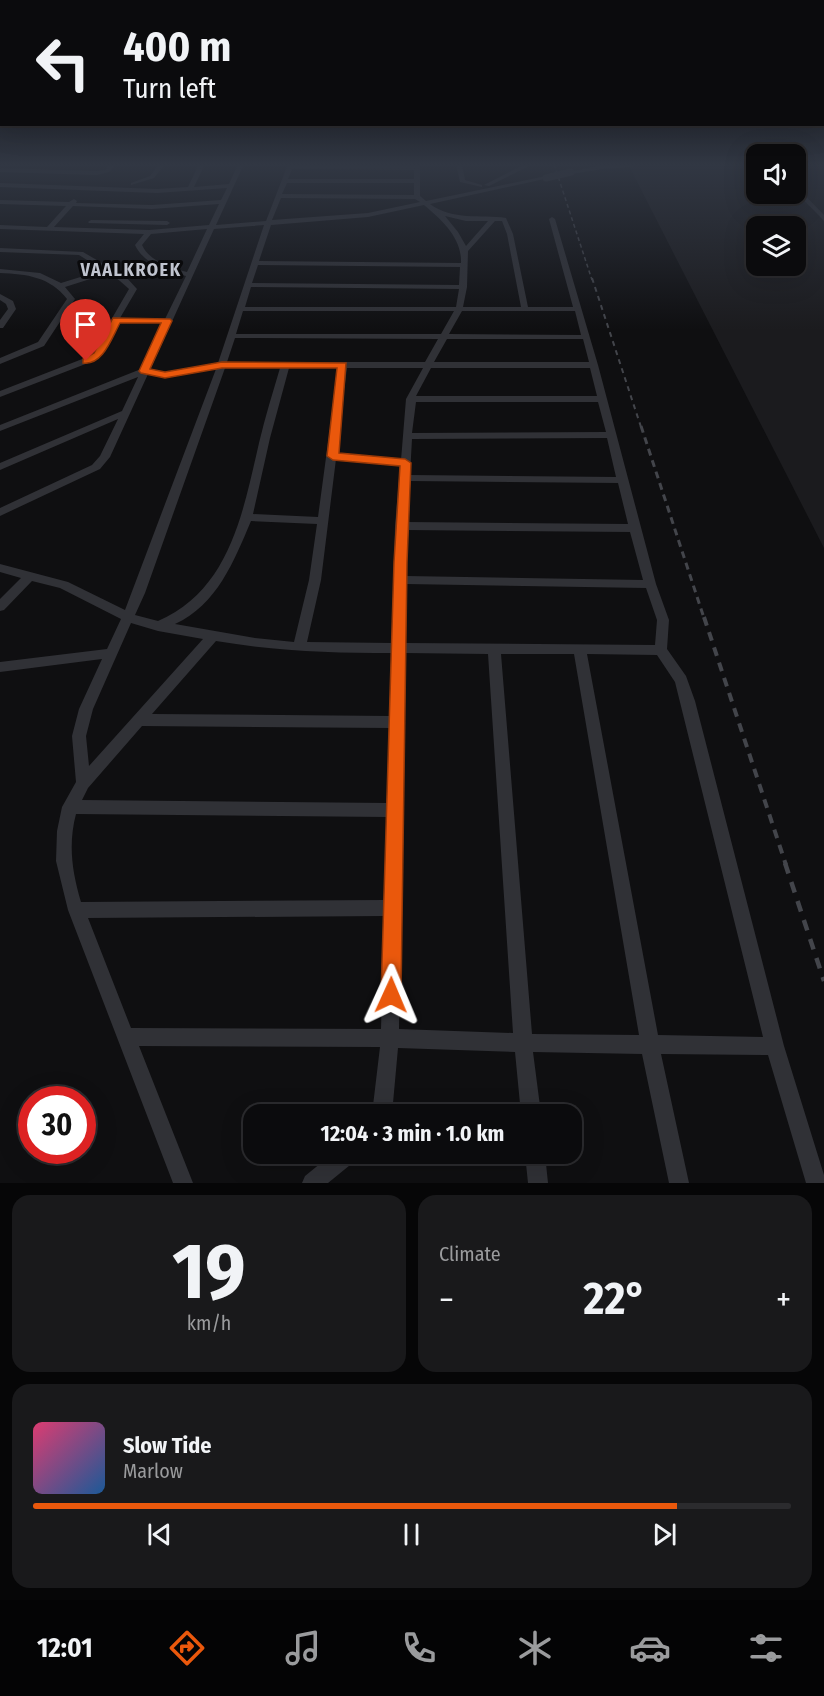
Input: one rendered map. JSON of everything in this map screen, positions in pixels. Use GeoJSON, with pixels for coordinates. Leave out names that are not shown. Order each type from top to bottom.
{"type":"FeatureCollection","features":[{"type":"Feature","properties":{"kind":"street"},"geometry":{"type":"LineString","coordinates":[[0,512],[99,465],[105,458],[215,219]]}},
{"type":"Feature","properties":{"kind":"street"},"geometry":{"type":"LineString","coordinates":[[83,783],[80,736],[86,709],[129,618],[222,365],[270,219]]}},
{"type":"Feature","properties":{"kind":"street"},"geometry":{"type":"LineString","coordinates":[[0,222],[212,225],[315,219]]}},
{"type":"Feature","properties":{"kind":"street"},"geometry":{"type":"LineString","coordinates":[[383,1104],[390,1038],[401,526],[411,399],[459,309],[463,287],[465,250],[456,232],[444,219]]}},
{"type":"Feature","properties":{"kind":"street"},"geometry":{"type":"LineString","coordinates":[[465,250],[493,219]]}},
{"type":"Feature","properties":{"kind":"street"},"geometry":{"type":"LineString","coordinates":[[504,219],[525,309]]}},
{"type":"Feature","properties":{"kind":"street"},"geometry":{"type":"LineString","coordinates":[[552,219],[594,366],[650,584],[663,620],[661,650],[681,680],[688,701],[776,1046],[816,1183]]}},
{"type":"Feature","properties":{"kind":"street"},"geometry":{"type":"LineString","coordinates":[[48,229],[55,221]]}},
{"type":"Feature","properties":{"kind":"street"},"geometry":{"type":"LineString","coordinates":[[0,227],[149,232],[212,225]]}},
{"type":"Feature","properties":{"kind":"street"},"geometry":{"type":"LineString","coordinates":[[149,232],[138,245],[141,252],[175,272],[189,274]]}},
{"type":"Feature","properties":{"kind":"street"},"geometry":{"type":"LineString","coordinates":[[0,250],[81,253],[129,284],[133,290],[93,358],[0,394]]}},
{"type":"Feature","properties":{"kind":"street"},"geometry":{"type":"LineString","coordinates":[[255,264],[464,265]]}},
{"type":"Feature","properties":{"kind":"street"},"geometry":{"type":"LineString","coordinates":[[0,271],[39,274],[60,286],[71,301],[44,342],[0,361]]}},
{"type":"Feature","properties":{"kind":"street"},"geometry":{"type":"LineString","coordinates":[[60,286],[108,271]]}},
{"type":"Feature","properties":{"kind":"street"},"geometry":{"type":"LineString","coordinates":[[248,285],[463,287]]}},
{"type":"Feature","properties":{"kind":"street"},"geometry":{"type":"LineString","coordinates":[[0,296],[10,303],[12,309],[0,326]]}},
{"type":"Feature","properties":{"kind":"street"},"geometry":{"type":"LineString","coordinates":[[240,309],[577,309]]}},
{"type":"Feature","properties":{"kind":"street"},"geometry":{"type":"LineString","coordinates":[[117,320],[167,321]]}},
{"type":"Feature","properties":{"kind":"street"},"geometry":{"type":"LineString","coordinates":[[231,336],[586,337]]}},
{"type":"Feature","properties":{"kind":"street"},"geometry":{"type":"LineString","coordinates":[[0,428],[144,371],[165,375],[222,365],[594,366]]}},
{"type":"Feature","properties":{"kind":"street"},"geometry":{"type":"LineString","coordinates":[[158,626],[190,611],[210,591],[247,517],[285,365]]}},
{"type":"Feature","properties":{"kind":"street"},"geometry":{"type":"LineString","coordinates":[[299,647],[315,580],[333,456],[343,365]]}},
{"type":"Feature","properties":{"kind":"street"},"geometry":{"type":"LineString","coordinates":[[411,399],[601,399]]}},
{"type":"Feature","properties":{"kind":"street"},"geometry":{"type":"LineString","coordinates":[[0,467],[127,412]]}},
{"type":"Feature","properties":{"kind":"street"},"geometry":{"type":"LineString","coordinates":[[408,436],[611,435]]}},
{"type":"Feature","properties":{"kind":"street"},"geometry":{"type":"LineString","coordinates":[[333,456],[405,463]]}},
{"type":"Feature","properties":{"kind":"street"},"geometry":{"type":"LineString","coordinates":[[404,477],[622,480]]}},
{"type":"Feature","properties":{"kind":"street"},"geometry":{"type":"LineString","coordinates":[[247,517],[323,521]]}},
{"type":"Feature","properties":{"kind":"street"},"geometry":{"type":"LineString","coordinates":[[401,526],[635,528]]}},
{"type":"Feature","properties":{"kind":"street"},"geometry":{"type":"LineString","coordinates":[[0,567],[64,585],[129,618],[212,637],[299,647],[661,650]]}},
{"type":"Feature","properties":{"kind":"street"},"geometry":{"type":"LineString","coordinates":[[0,607],[30,575]]}},
{"type":"Feature","properties":{"kind":"street"},"geometry":{"type":"LineString","coordinates":[[400,580],[650,584]]}},
{"type":"Feature","properties":{"kind":"street"},"geometry":{"type":"LineString","coordinates":[[183,1183],[128,1037],[76,910],[67,883],[62,852],[70,807],[83,783],[212,637]]}},
{"type":"Feature","properties":{"kind":"street"},"geometry":{"type":"LineString","coordinates":[[494,650],[523,1043],[530,1104]]}},
{"type":"Feature","properties":{"kind":"street"},"geometry":{"type":"LineString","coordinates":[[580,651],[650,1045],[679,1183]]}},
{"type":"Feature","properties":{"kind":"street"},"geometry":{"type":"LineString","coordinates":[[0,667],[113,653]]}},
{"type":"Feature","properties":{"kind":"street"},"geometry":{"type":"LineString","coordinates":[[138,720],[396,722]]}},
{"type":"Feature","properties":{"kind":"street"},"geometry":{"type":"LineString","coordinates":[[70,807],[394,810]]}},
{"type":"Feature","properties":{"kind":"street"},"geometry":{"type":"LineString","coordinates":[[76,910],[393,908]]}},
{"type":"Feature","properties":{"kind":"street"},"geometry":{"type":"LineString","coordinates":[[128,1037],[390,1038],[523,1043],[776,1046]]}},
{"type":"Feature","properties":{"kind":"street"},"geometry":{"type":"LineString","coordinates":[[312,1183],[336,1164]]}},
{"type":"Feature","properties":{"kind":"street"},"geometry":{"type":"LineString","coordinates":[[536,1164],[538,1183]]}},
{"type":"Feature","properties":{"kind":"shaded area"},"geometry":{"type":"Polygon","coordinates":[[[656,219],[746,219],[746,276],[806,276],[806,219],[824,219],[824,548],[656,219]]]}},
{"type":"Feature","properties":{"kind":"railway"},"geometry":{"type":"LineString","coordinates":[[572,219],[592,280]]}},
{"type":"Feature","properties":{"kind":"railway"},"geometry":{"type":"LineString","coordinates":[[592,278],[641,427]]}},
{"type":"Feature","properties":{"kind":"railway"},"geometry":{"type":"LineString","coordinates":[[641,426],[704,618]]}},
{"type":"Feature","properties":{"kind":"railway"},"geometry":{"type":"LineString","coordinates":[[704,617],[786,865]]}},
{"type":"Feature","properties":{"kind":"railway"},"geometry":{"type":"LineString","coordinates":[[785,863],[824,981]]}},
{"type":"Feature","properties":{"kind":"district","name":"VAALKROEK"},"geometry":{"type":"Point","coordinates":[131,270]}},
{"type":"Feature","properties":{"kind":"route"},"geometry":{"type":"LineString","coordinates":[[86,361],[97,355],[117,320],[167,321],[144,371],[155,374],[175,374],[222,365],[343,365],[333,456],[405,463],[400,562],[391,995]]}}]}
